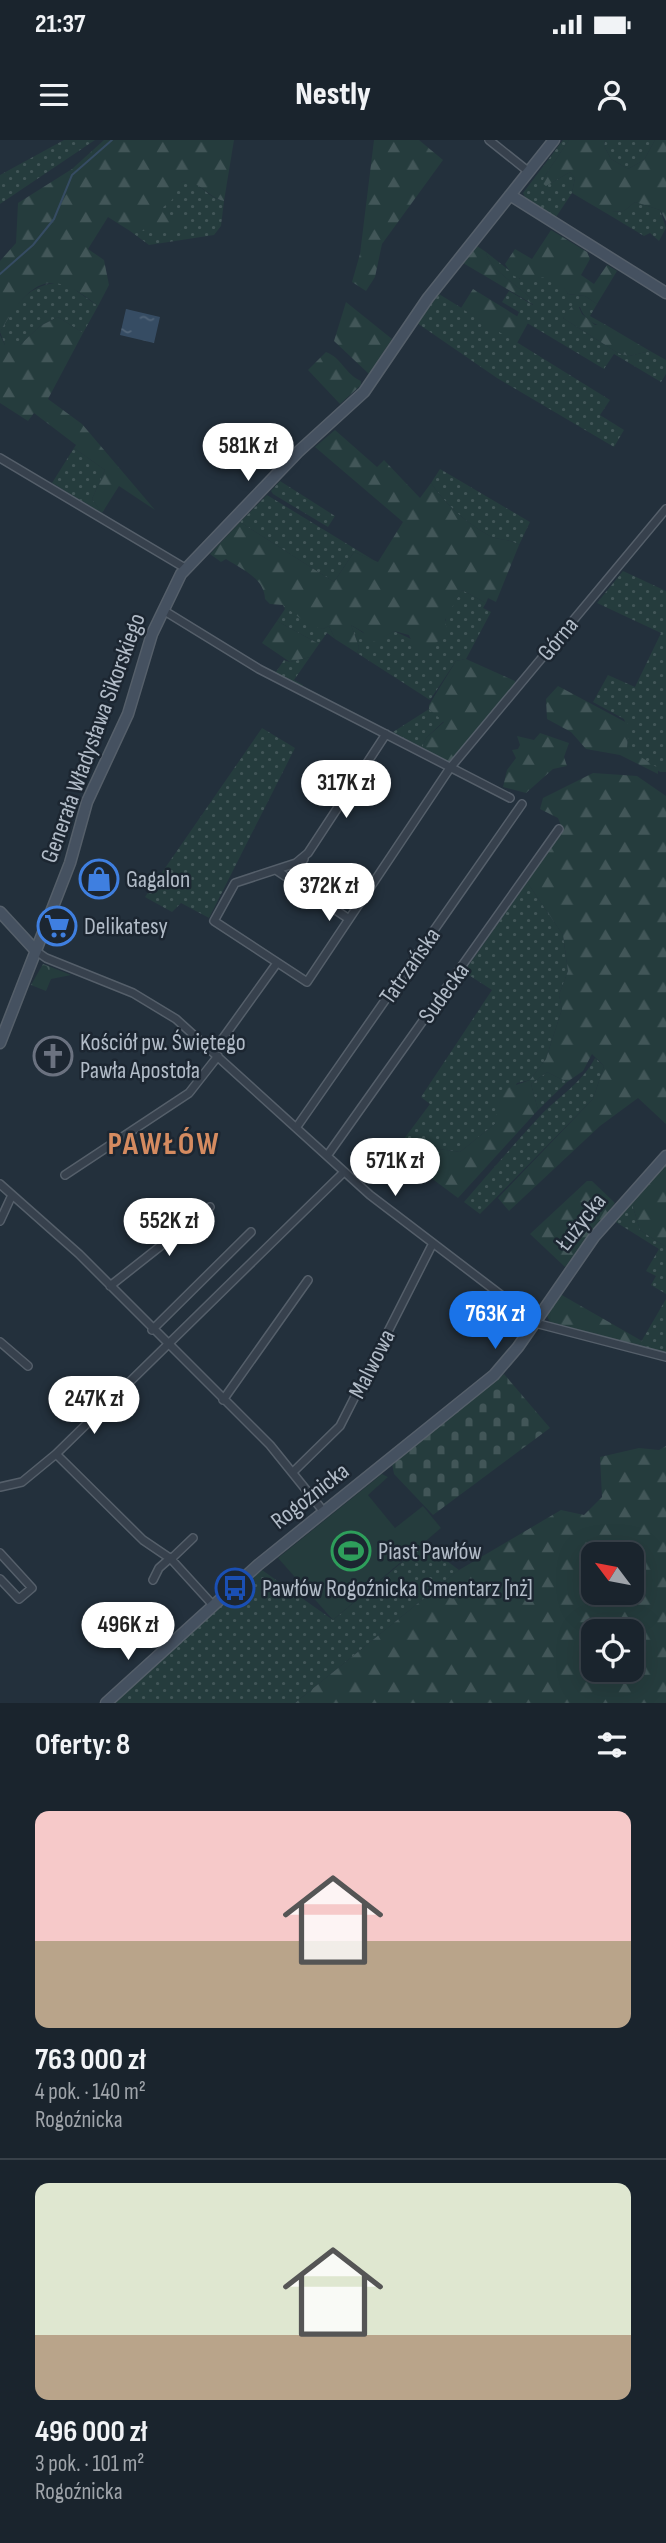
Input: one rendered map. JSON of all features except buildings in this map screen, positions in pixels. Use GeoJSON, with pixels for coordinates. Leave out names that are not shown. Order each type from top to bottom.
{"type":"FeatureCollection","features":[{"type":"Feature","properties":{"kind":"street"},"geometry":{"type":"LineString","coordinates":[[489,140],[529,172]]}},
{"type":"Feature","properties":{"kind":"street","name":"Generała Władysława Sikorskiego"},"geometry":{"type":"LineString","coordinates":[[0,1043],[70,863],[87,802],[128,714],[149,640],[186,568],[298,452],[359,397],[412,321],[554,140]]}},
{"type":"Feature","properties":{"kind":"street"},"geometry":{"type":"LineString","coordinates":[[510,195],[666,293]]}},
{"type":"Feature","properties":{"kind":"street"},"geometry":{"type":"LineString","coordinates":[[0,458],[186,568]]}},
{"type":"Feature","properties":{"kind":"street","name":"Górna"},"geometry":{"type":"LineString","coordinates":[[277,963],[307,982],[450,768],[666,509]]}},
{"type":"Feature","properties":{"kind":"street"},"geometry":{"type":"LineString","coordinates":[[163,610],[259,668],[510,798]]}},
{"type":"Feature","properties":{"kind":"street"},"geometry":{"type":"LineString","coordinates":[[290,880],[386,734]]}},
{"type":"Feature","properties":{"kind":"street","name":"Tatrzańska"},"geometry":{"type":"LineString","coordinates":[[296,1128],[522,804]]}},
{"type":"Feature","properties":{"kind":"street","name":"Sudecka"},"geometry":{"type":"LineString","coordinates":[[327,1156],[559,829]]}},
{"type":"Feature","properties":{"kind":"street"},"geometry":{"type":"LineString","coordinates":[[65,1175],[189,1093],[277,963],[214,921],[236,883],[296,863],[308,853]]}},
{"type":"Feature","properties":{"kind":"street"},"geometry":{"type":"LineString","coordinates":[[276,870],[349,919]]}},
{"type":"Feature","properties":{"kind":"street"},"geometry":{"type":"LineString","coordinates":[[0,912],[36,951],[46,958],[149,1002],[182,1024],[344,1172],[536,1320],[554,1330],[666,1357]]}},
{"type":"Feature","properties":{"kind":"street","name":"Łużycka"},"geometry":{"type":"LineString","coordinates":[[536,1320],[594,1237],[666,1156]]}},
{"type":"Feature","properties":{"kind":"street"},"geometry":{"type":"LineString","coordinates":[[0,1487],[22,1482],[56,1454],[344,1172]]}},
{"type":"Feature","properties":{"kind":"street"},"geometry":{"type":"LineString","coordinates":[[0,1184],[64,1239],[293,1472],[324,1512]]}},
{"type":"Feature","properties":{"kind":"street"},"geometry":{"type":"LineString","coordinates":[[0,1222],[12,1195]]}},
{"type":"Feature","properties":{"kind":"street"},"geometry":{"type":"LineString","coordinates":[[110,1286],[210,1208]]}},
{"type":"Feature","properties":{"kind":"street"},"geometry":{"type":"LineString","coordinates":[[152,1330],[251,1232]]}},
{"type":"Feature","properties":{"kind":"street","name":"Malwowa"},"geometry":{"type":"LineString","coordinates":[[293,1472],[340,1426],[433,1243]]}},
{"type":"Feature","properties":{"kind":"street"},"geometry":{"type":"LineString","coordinates":[[223,1400],[309,1280]]}},
{"type":"Feature","properties":{"kind":"street","name":"Rogoźnicka"},"geometry":{"type":"LineString","coordinates":[[106,1703],[212,1604],[494,1375],[536,1320]]}},
{"type":"Feature","properties":{"kind":"street"},"geometry":{"type":"LineString","coordinates":[[0,1342],[28,1366]]}},
{"type":"Feature","properties":{"kind":"street"},"geometry":{"type":"LineString","coordinates":[[56,1454],[143,1540],[169,1559],[212,1604]]}},
{"type":"Feature","properties":{"kind":"street"},"geometry":{"type":"LineString","coordinates":[[153,1580],[159,1568],[193,1538]]}},
{"type":"Feature","properties":{"kind":"street"},"geometry":{"type":"LineString","coordinates":[[0,1553],[32,1588],[19,1599],[2,1585]]}},
{"type":"Feature","properties":{"kind":"green space"},"geometry":{"type":"Polygon","coordinates":[[[64,140],[95,140],[0,204],[0,175],[64,140]]]}},
{"type":"Feature","properties":{"kind":"green space"},"geometry":{"type":"Polygon","coordinates":[[[104,140],[234,140],[224,201],[199,186],[182,182],[172,200],[162,208],[164,214],[180,218],[184,226],[180,231],[130,231],[108,217],[88,249],[104,260],[109,285],[98,306],[66,286],[53,283],[42,285],[21,301],[0,332],[0,261],[16,243],[18,203],[72,169],[104,140]]]}},
{"type":"Feature","properties":{"kind":"green space"},"geometry":{"type":"Polygon","coordinates":[[[374,140],[419,140],[443,160],[382,244],[375,277],[366,291],[352,282],[360,254],[374,140]]]}},
{"type":"Feature","properties":{"kind":"green space"},"geometry":{"type":"Polygon","coordinates":[[[563,140],[569,140],[544,177],[551,183],[570,172],[575,178],[572,193],[556,217],[570,227],[569,229],[529,204],[523,193],[563,140]]]}},
{"type":"Feature","properties":{"kind":"green space"},"geometry":{"type":"Polygon","coordinates":[[[569,140],[605,140],[604,146],[611,159],[628,169],[644,160],[655,140],[666,140],[666,221],[660,210],[635,202],[624,211],[611,212],[611,216],[572,193],[575,178],[570,172],[546,186],[542,183],[569,140]]]}},
{"type":"Feature","properties":{"kind":"green space"},"geometry":{"type":"Polygon","coordinates":[[[605,140],[655,140],[644,160],[628,169],[611,159],[604,146],[605,140]]]}},
{"type":"Feature","properties":{"kind":"green space"},"geometry":{"type":"Polygon","coordinates":[[[190,181],[224,201],[221,226],[214,235],[149,245],[130,231],[180,231],[170,217],[163,214],[162,208],[182,182],[190,181]]]}},
{"type":"Feature","properties":{"kind":"green space"},"geometry":{"type":"Polygon","coordinates":[[[635,202],[660,210],[666,228],[659,241],[650,233],[644,236],[611,216],[611,212],[624,211],[635,202]]]}},
{"type":"Feature","properties":{"kind":"green space"},"geometry":{"type":"Polygon","coordinates":[[[551,230],[587,252],[590,259],[581,275],[594,284],[607,265],[617,271],[597,304],[585,296],[568,294],[558,283],[548,278],[523,280],[512,275],[505,264],[515,249],[532,259],[551,230]]]}},
{"type":"Feature","properties":{"kind":"green space"},"geometry":{"type":"Polygon","coordinates":[[[477,246],[486,252],[492,265],[533,300],[534,305],[463,263],[477,246]]]}},
{"type":"Feature","properties":{"kind":"green space"},"geometry":{"type":"Polygon","coordinates":[[[486,252],[520,279],[550,276],[562,284],[568,294],[585,296],[597,304],[590,316],[606,325],[590,321],[580,307],[571,309],[563,318],[618,353],[629,356],[650,351],[666,360],[666,374],[661,382],[614,354],[604,369],[517,317],[519,312],[502,302],[509,291],[533,305],[533,300],[492,265],[486,252]]]}},
{"type":"Feature","properties":{"kind":"green space"},"geometry":{"type":"Polygon","coordinates":[[[64,282],[98,306],[83,333],[58,317],[40,326],[20,345],[5,345],[0,332],[24,297],[41,287],[64,282]]]}},
{"type":"Feature","properties":{"kind":"green space"},"geometry":{"type":"Polygon","coordinates":[[[473,289],[528,323],[517,343],[461,308],[473,289]]]}},
{"type":"Feature","properties":{"kind":"green space"},"geometry":{"type":"Polygon","coordinates":[[[439,294],[610,400],[600,415],[624,430],[614,447],[497,378],[417,323],[439,294]]]}},
{"type":"Feature","properties":{"kind":"green space"},"geometry":{"type":"Polygon","coordinates":[[[576,301],[582,314],[595,325],[606,325],[650,351],[629,356],[618,353],[563,318],[576,301]]]}},
{"type":"Feature","properties":{"kind":"green space"},"geometry":{"type":"Polygon","coordinates":[[[346,302],[392,339],[369,374],[334,341],[346,302]]]}},
{"type":"Feature","properties":{"kind":"green space"},"geometry":{"type":"Polygon","coordinates":[[[58,317],[83,333],[48,399],[82,424],[155,510],[119,486],[102,513],[92,499],[105,470],[74,448],[76,445],[34,413],[28,421],[0,403],[0,335],[5,345],[20,345],[40,326],[58,317]]]}},
{"type":"Feature","properties":{"kind":"green space"},"geometry":{"type":"Polygon","coordinates":[[[326,352],[361,381],[361,385],[340,404],[308,370],[326,352]]]}},
{"type":"Feature","properties":{"kind":"green space"},"geometry":{"type":"Polygon","coordinates":[[[335,430],[377,467],[384,460],[420,498],[431,483],[456,512],[472,524],[492,537],[519,545],[496,602],[488,598],[486,603],[462,590],[445,620],[448,635],[423,651],[413,645],[409,635],[394,631],[376,642],[369,641],[363,632],[351,625],[359,647],[357,653],[335,639],[329,626],[323,629],[310,626],[283,605],[270,604],[265,599],[261,585],[252,575],[226,559],[221,562],[210,554],[240,522],[334,582],[354,552],[378,562],[403,522],[315,447],[335,430]]]}},
{"type":"Feature","properties":{"kind":"green space"},"geometry":{"type":"Polygon","coordinates":[[[74,448],[105,470],[92,499],[102,513],[52,483],[74,448]]]}},
{"type":"Feature","properties":{"kind":"green space"},"geometry":{"type":"Polygon","coordinates":[[[440,469],[530,522],[519,545],[492,537],[456,512],[431,483],[440,469]]]}},
{"type":"Feature","properties":{"kind":"green space"},"geometry":{"type":"Polygon","coordinates":[[[280,481],[335,516],[328,527],[273,494],[271,491],[280,481]]]}},
{"type":"Feature","properties":{"kind":"green space"},"geometry":{"type":"Polygon","coordinates":[[[267,495],[375,561],[354,552],[334,582],[240,522],[267,495]]]}},
{"type":"Feature","properties":{"kind":"green space"},"geometry":{"type":"Polygon","coordinates":[[[623,571],[666,591],[666,772],[660,772],[627,748],[628,732],[624,719],[593,702],[608,675],[635,687],[661,633],[597,603],[623,571]]]}},
{"type":"Feature","properties":{"kind":"green space"},"geometry":{"type":"Polygon","coordinates":[[[462,590],[486,603],[483,608],[491,612],[466,659],[456,661],[430,700],[357,653],[359,647],[351,625],[376,641],[394,631],[428,647],[441,639],[447,614],[462,590]]]}},
{"type":"Feature","properties":{"kind":"green space"},"geometry":{"type":"Polygon","coordinates":[[[283,605],[317,627],[323,629],[329,626],[335,639],[327,633],[319,644],[277,621],[285,609],[283,605]]]}},
{"type":"Feature","properties":{"kind":"green space"},"geometry":{"type":"Polygon","coordinates":[[[277,621],[319,644],[310,657],[290,662],[262,643],[277,621]]]}},
{"type":"Feature","properties":{"kind":"green space"},"geometry":{"type":"Polygon","coordinates":[[[310,657],[294,680],[303,685],[302,687],[251,660],[276,672],[284,660],[290,662],[310,657]]]}},
{"type":"Feature","properties":{"kind":"green space"},"geometry":{"type":"Polygon","coordinates":[[[466,659],[515,681],[515,684],[452,761],[446,762],[422,748],[426,738],[444,722],[429,709],[429,705],[456,661],[466,659]]]}},
{"type":"Feature","properties":{"kind":"green space"},"geometry":{"type":"Polygon","coordinates":[[[558,686],[629,724],[627,748],[658,768],[658,774],[620,755],[586,749],[571,732],[547,719],[546,699],[558,686]]]}},
{"type":"Feature","properties":{"kind":"green space"},"geometry":{"type":"Polygon","coordinates":[[[429,709],[444,721],[426,738],[422,748],[393,732],[429,709]]]}},
{"type":"Feature","properties":{"kind":"green space"},"geometry":{"type":"Polygon","coordinates":[[[262,728],[295,748],[209,918],[181,903],[172,912],[145,897],[262,728]]]}},
{"type":"Feature","properties":{"kind":"green space"},"geometry":{"type":"Polygon","coordinates":[[[540,733],[569,743],[564,757],[567,766],[553,769],[526,793],[503,787],[507,770],[516,758],[512,750],[518,749],[520,745],[517,736],[534,740],[540,733]]]}},
{"type":"Feature","properties":{"kind":"green space"},"geometry":{"type":"Polygon","coordinates":[[[593,773],[637,776],[666,796],[666,1124],[638,1098],[600,1126],[509,1211],[498,1198],[593,1099],[604,1066],[592,1054],[583,1071],[567,1082],[547,1072],[531,1084],[538,1110],[458,1198],[407,1160],[425,1147],[460,1152],[496,1123],[496,1092],[530,1080],[546,1059],[562,1009],[559,995],[568,971],[563,935],[527,882],[562,828],[558,818],[540,809],[543,798],[593,773]]]}},
{"type":"Feature","properties":{"kind":"green space"},"geometry":{"type":"Polygon","coordinates":[[[527,882],[563,935],[568,971],[559,995],[562,1009],[546,1059],[530,1080],[517,1083],[496,1123],[460,1152],[426,1147],[407,1160],[395,1151],[430,1104],[421,1097],[492,990],[464,972],[527,882]]]}},
{"type":"Feature","properties":{"kind":"green space"},"geometry":{"type":"Polygon","coordinates":[[[43,964],[71,975],[51,979],[46,991],[31,985],[43,964]]]}},
{"type":"Feature","properties":{"kind":"green space"},"geometry":{"type":"Polygon","coordinates":[[[595,1058],[604,1066],[593,1099],[480,1214],[464,1202],[540,1116],[584,1075],[595,1058]]]}},
{"type":"Feature","properties":{"kind":"green space"},"geometry":{"type":"Polygon","coordinates":[[[547,1072],[567,1082],[538,1110],[531,1084],[547,1072]]]}},
{"type":"Feature","properties":{"kind":"green space"},"geometry":{"type":"Polygon","coordinates":[[[666,1164],[666,1247],[640,1230],[633,1207],[638,1194],[666,1164]]]}},
{"type":"Feature","properties":{"kind":"green space"},"geometry":{"type":"Polygon","coordinates":[[[587,1181],[592,1181],[615,1203],[565,1267],[530,1234],[587,1181]]]}},
{"type":"Feature","properties":{"kind":"green space"},"geometry":{"type":"Polygon","coordinates":[[[638,1194],[633,1207],[640,1230],[666,1247],[666,1294],[651,1285],[656,1276],[646,1271],[659,1249],[614,1221],[638,1194]]]}},
{"type":"Feature","properties":{"kind":"green space"},"geometry":{"type":"Polygon","coordinates":[[[560,1294],[642,1341],[638,1347],[551,1324],[547,1316],[560,1294]]]}},
{"type":"Feature","properties":{"kind":"green space"},"geometry":{"type":"Polygon","coordinates":[[[666,1299],[666,1354],[638,1347],[666,1299]]]}},
{"type":"Feature","properties":{"kind":"green space"},"geometry":{"type":"Polygon","coordinates":[[[504,1374],[550,1428],[433,1515],[394,1474],[392,1464],[504,1374]]]}},
{"type":"Feature","properties":{"kind":"green space"},"geometry":{"type":"Polygon","coordinates":[[[666,1446],[666,1703],[295,1703],[459,1570],[561,1510],[584,1515],[602,1497],[600,1457],[639,1448],[659,1450],[666,1446]]]}},
{"type":"Feature","properties":{"kind":"green space","name":"Piast Pawłów"},"geometry":{"type":"Polygon","coordinates":[[[382,1474],[388,1477],[368,1495],[395,1528],[423,1506],[441,1528],[333,1620],[278,1558],[382,1474]]]}},
{"type":"Feature","properties":{"kind":"green space"},"geometry":{"type":"Polygon","coordinates":[[[424,1544],[459,1570],[295,1703],[115,1703],[176,1643],[262,1570],[333,1620],[424,1544]]]}},
{"type":"Feature","properties":{"kind":"water"},"geometry":{"type":"Polygon","coordinates":[[[126,309],[160,317],[154,343],[120,335],[126,309]]]}},
{"type":"Feature","properties":{"kind":"waterway"},"geometry":{"type":"LineString","coordinates":[[0,274],[33,245],[54,219],[72,175],[112,140]]}},
{"type":"Feature","properties":{"kind":"place","name":"Gagalon"},"geometry":{"type":"Point","coordinates":[99,879]}},
{"type":"Feature","properties":{"kind":"place","name":"Delikatesy"},"geometry":{"type":"Point","coordinates":[57,926]}},
{"type":"Feature","properties":{"kind":"place","name":"Kościół pw. Świętego Pawła Apostoła"},"geometry":{"type":"Point","coordinates":[53,1056]}},
{"type":"Feature","properties":{"kind":"place","name":"Piast Pawłów"},"geometry":{"type":"Point","coordinates":[351,1551]}},
{"type":"Feature","properties":{"kind":"place","name":"Pawłów Rogoźnicka Cmentarz [nż]"},"geometry":{"type":"Point","coordinates":[235,1588]}},
{"type":"Feature","properties":{"kind":"district","name":"PAWŁÓW"},"geometry":{"type":"Point","coordinates":[164,1144]}}]}
